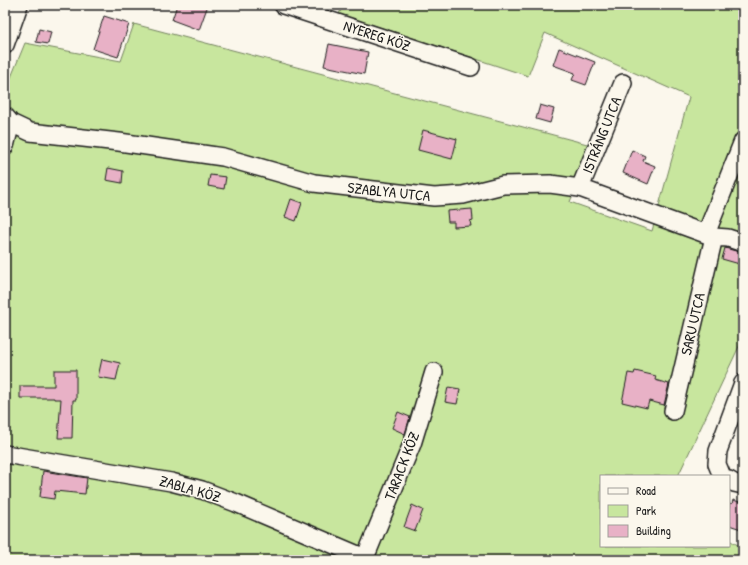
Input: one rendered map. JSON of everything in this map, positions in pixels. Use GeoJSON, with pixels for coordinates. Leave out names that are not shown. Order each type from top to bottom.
{"type":"FeatureCollection","features":[{"type":"Feature","properties":{"kind":"street"},"geometry":{"type":"LineString","coordinates":[[5,45],[19,5]]}},
{"type":"Feature","properties":{"kind":"street","name":"NYEREG KÖZ"},"geometry":{"type":"LineString","coordinates":[[283,5],[471,67]]}},
{"type":"Feature","properties":{"kind":"street","name":"ISTRÁNG UTCA"},"geometry":{"type":"LineString","coordinates":[[580,188],[623,83]]}},
{"type":"Feature","properties":{"kind":"street"},"geometry":{"type":"LineString","coordinates":[[5,146],[8,120]]}},
{"type":"Feature","properties":{"kind":"street","name":"SZABLYA UTCA"},"geometry":{"type":"LineString","coordinates":[[8,120],[30,132],[119,142],[223,157],[314,183],[434,197],[463,195],[503,185],[550,184],[580,188],[710,235],[728,238],[743,243]]}},
{"type":"Feature","properties":{"kind":"street","name":"SARU UTCA"},"geometry":{"type":"LineString","coordinates":[[673,411],[710,235],[743,141]]}},
{"type":"Feature","properties":{"kind":"street","name":"TARACK KÖZ"},"geometry":{"type":"LineString","coordinates":[[365,558],[412,444],[434,372]]}},
{"type":"Feature","properties":{"kind":"street"},"geometry":{"type":"LineString","coordinates":[[722,475],[717,464],[718,451],[743,383]]}},
{"type":"Feature","properties":{"kind":"street","name":"ZABLA KÖZ"},"geometry":{"type":"LineString","coordinates":[[5,454],[172,482],[194,488],[236,503],[365,558]]}},
{"type":"Feature","properties":{"kind":"street"},"geometry":{"type":"LineString","coordinates":[[730,481],[743,485]]}},
{"type":"Feature","properties":{"kind":"green space"},"geometry":{"type":"Polygon","coordinates":[[[343,5],[729,5],[743,9],[743,338],[678,475],[600,475],[600,547],[730,547],[730,541],[743,548],[743,560],[5,560],[5,86],[7,87],[25,43],[121,61],[134,24],[591,145],[570,202],[652,231],[689,97],[545,33],[528,76],[339,14],[343,5]]]}},
{"type":"Feature","properties":{"kind":"building"},"geometry":{"type":"Polygon","coordinates":[[[177,5],[208,5],[199,30],[172,20],[177,5]]]}},
{"type":"Feature","properties":{"kind":"building"},"geometry":{"type":"Polygon","coordinates":[[[104,16],[129,24],[118,57],[93,49],[104,16]]]}},
{"type":"Feature","properties":{"kind":"building"},"geometry":{"type":"Polygon","coordinates":[[[39,29],[51,32],[48,44],[36,42],[39,29]]]}},
{"type":"Feature","properties":{"kind":"building"},"geometry":{"type":"Polygon","coordinates":[[[329,44],[368,52],[364,74],[324,66],[329,44]]]}},
{"type":"Feature","properties":{"kind":"building"},"geometry":{"type":"Polygon","coordinates":[[[559,48],[595,62],[586,85],[572,80],[575,73],[553,65],[559,48]]]}},
{"type":"Feature","properties":{"kind":"building"},"geometry":{"type":"Polygon","coordinates":[[[540,105],[554,109],[550,123],[536,119],[540,105]]]}},
{"type":"Feature","properties":{"kind":"building"},"geometry":{"type":"Polygon","coordinates":[[[423,130],[457,139],[452,159],[418,150],[423,130]]]}},
{"type":"Feature","properties":{"kind":"building"},"geometry":{"type":"Polygon","coordinates":[[[632,150],[645,156],[643,161],[655,166],[648,184],[623,173],[632,150]]]}},
{"type":"Feature","properties":{"kind":"building"},"geometry":{"type":"Polygon","coordinates":[[[108,168],[123,171],[122,183],[106,180],[108,168]]]}},
{"type":"Feature","properties":{"kind":"building"},"geometry":{"type":"Polygon","coordinates":[[[210,175],[226,177],[224,189],[208,186],[210,175]]]}},
{"type":"Feature","properties":{"kind":"building"},"geometry":{"type":"Polygon","coordinates":[[[291,199],[302,203],[296,221],[285,217],[291,199]]]}},
{"type":"Feature","properties":{"kind":"building"},"geometry":{"type":"Polygon","coordinates":[[[472,209],[473,220],[470,221],[471,226],[454,227],[454,222],[448,222],[447,211],[472,209]]]}},
{"type":"Feature","properties":{"kind":"building"},"geometry":{"type":"Polygon","coordinates":[[[725,248],[743,253],[743,265],[722,259],[725,248]]]}},
{"type":"Feature","properties":{"kind":"building"},"geometry":{"type":"Polygon","coordinates":[[[102,359],[120,363],[116,380],[98,377],[102,359]]]}},
{"type":"Feature","properties":{"kind":"building"},"geometry":{"type":"Polygon","coordinates":[[[54,370],[76,370],[76,400],[73,400],[72,438],[58,438],[61,399],[20,398],[20,386],[54,386],[54,370]]]}},
{"type":"Feature","properties":{"kind":"building"},"geometry":{"type":"Polygon","coordinates":[[[635,371],[656,376],[655,380],[669,384],[664,405],[649,401],[647,408],[622,402],[628,373],[634,374],[635,371]]]}},
{"type":"Feature","properties":{"kind":"building"},"geometry":{"type":"Polygon","coordinates":[[[448,387],[460,389],[457,404],[445,402],[448,387]]]}},
{"type":"Feature","properties":{"kind":"building"},"geometry":{"type":"Polygon","coordinates":[[[398,412],[410,417],[405,434],[392,428],[398,412]]]}},
{"type":"Feature","properties":{"kind":"building"},"geometry":{"type":"Polygon","coordinates":[[[43,471],[87,478],[85,494],[55,491],[54,499],[40,497],[43,471]]]}},
{"type":"Feature","properties":{"kind":"building"},"geometry":{"type":"Polygon","coordinates":[[[733,500],[743,503],[743,523],[741,529],[730,525],[730,503],[732,504],[733,500]]]}},
{"type":"Feature","properties":{"kind":"building"},"geometry":{"type":"Polygon","coordinates":[[[412,505],[423,510],[415,531],[404,527],[412,505]]]}}]}
